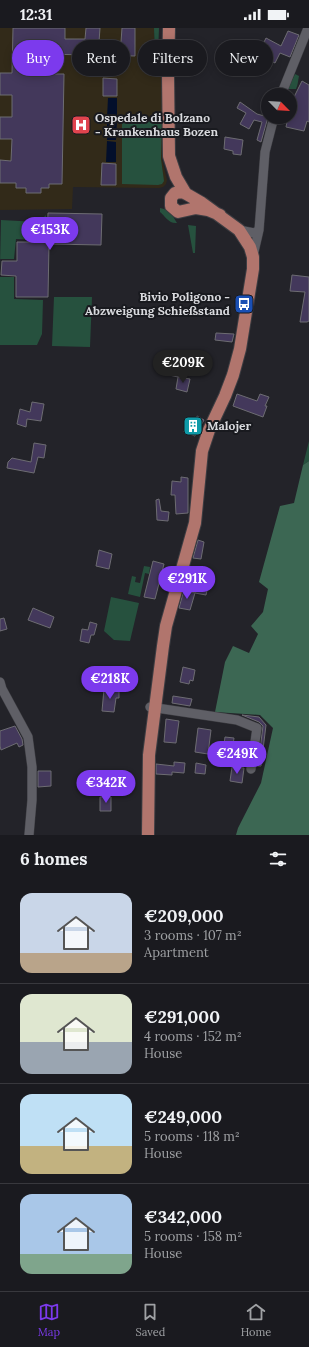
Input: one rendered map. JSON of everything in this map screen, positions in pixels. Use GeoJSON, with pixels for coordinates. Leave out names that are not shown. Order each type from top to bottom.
{"type":"FeatureCollection","features":[{"type":"Feature","properties":{"kind":"main road"},"geometry":{"type":"LineString","coordinates":[[169,28],[169,40]]}},
{"type":"Feature","properties":{"kind":"main road"},"geometry":{"type":"LineString","coordinates":[[168,76],[169,156],[176,177],[187,194],[190,202],[186,210]]}},
{"type":"Feature","properties":{"kind":"main road"},"geometry":{"type":"LineString","coordinates":[[168,76],[166,154],[173,188],[173,195],[170,202],[173,209],[181,212],[196,208],[204,209],[220,216]]}},
{"type":"Feature","properties":{"kind":"main road"},"geometry":{"type":"LineString","coordinates":[[148,835],[152,707],[166,626],[195,523],[202,451],[208,430],[225,396],[233,375],[240,349],[253,269],[253,257],[250,247],[239,230],[209,207],[187,194],[178,192],[173,195]]}},
{"type":"Feature","properties":{"kind":"street"},"geometry":{"type":"LineString","coordinates":[[284,88],[308,28]]}},
{"type":"Feature","properties":{"kind":"street"},"geometry":{"type":"LineString","coordinates":[[253,257],[259,230],[265,152],[272,124]]}},
{"type":"Feature","properties":{"kind":"street"},"geometry":{"type":"LineString","coordinates":[[239,230],[254,232],[259,230]]}},
{"type":"Feature","properties":{"kind":"street"},"geometry":{"type":"LineString","coordinates":[[0,682],[2,689],[28,737],[32,767],[32,800],[29,835]]}},
{"type":"Feature","properties":{"kind":"street"},"geometry":{"type":"LineString","coordinates":[[152,707],[237,720],[257,728],[251,769]]}},
{"type":"Feature","properties":{"kind":"shaded area","name":"Ospedale di Bolzano - Krankenhaus Bozen"},"geometry":{"type":"Polygon","coordinates":[[[0,28],[154,28],[154,40],[138,40],[138,76],[162,76],[162,159],[167,180],[166,184],[159,188],[73,187],[72,209],[0,210],[0,28]]]}},
{"type":"Feature","properties":{"kind":"green space"},"geometry":{"type":"Polygon","coordinates":[[[154,28],[159,28],[159,40],[154,40],[154,28]]]}},
{"type":"Feature","properties":{"kind":"green space"},"geometry":{"type":"Polygon","coordinates":[[[295,74],[299,76],[296,88],[288,88],[295,74]]]}},
{"type":"Feature","properties":{"kind":"green space"},"geometry":{"type":"Polygon","coordinates":[[[122,119],[162,120],[161,159],[164,181],[162,184],[122,184],[122,119]]]}},
{"type":"Feature","properties":{"kind":"green space"},"geometry":{"type":"Polygon","coordinates":[[[160,208],[168,211],[177,223],[167,219],[160,212],[160,208]]]}},
{"type":"Feature","properties":{"kind":"green space"},"geometry":{"type":"Polygon","coordinates":[[[46,215],[46,234],[41,235],[40,240],[16,239],[14,259],[0,259],[1,220],[37,222],[46,215]]]}},
{"type":"Feature","properties":{"kind":"green space"},"geometry":{"type":"Polygon","coordinates":[[[188,225],[196,226],[195,253],[193,253],[188,225]]]}},
{"type":"Feature","properties":{"kind":"green space"},"geometry":{"type":"Polygon","coordinates":[[[0,277],[14,277],[14,299],[43,300],[42,334],[37,345],[0,345],[0,277]]]}},
{"type":"Feature","properties":{"kind":"green space"},"geometry":{"type":"Polygon","coordinates":[[[54,297],[92,297],[90,347],[52,346],[54,297]]]}},
{"type":"Feature","properties":{"kind":"green space"},"geometry":{"type":"Polygon","coordinates":[[[309,441],[309,461],[303,465],[309,441]]]}},
{"type":"Feature","properties":{"kind":"green space"},"geometry":{"type":"Polygon","coordinates":[[[309,461],[309,835],[236,835],[238,828],[261,783],[273,728],[260,715],[215,712],[225,662],[233,646],[249,653],[258,634],[251,626],[263,612],[268,589],[259,582],[280,506],[294,503],[303,465],[309,461]]]}},
{"type":"Feature","properties":{"kind":"green space"},"geometry":{"type":"Polygon","coordinates":[[[144,566],[150,567],[149,574],[145,573],[140,597],[128,594],[132,576],[136,577],[135,582],[140,583],[144,566]]]}},
{"type":"Feature","properties":{"kind":"green space"},"geometry":{"type":"Polygon","coordinates":[[[111,597],[139,603],[130,641],[114,640],[104,631],[111,597]]]}},
{"type":"Feature","properties":{"kind":"water"},"geometry":{"type":"Polygon","coordinates":[[[108,98],[117,98],[117,118],[107,118],[108,98]]]}},
{"type":"Feature","properties":{"kind":"water"},"geometry":{"type":"Polygon","coordinates":[[[107,120],[117,120],[116,140],[107,140],[107,120]]]}},
{"type":"Feature","properties":{"kind":"water"},"geometry":{"type":"Polygon","coordinates":[[[107,141],[116,142],[116,162],[106,162],[107,141]]]}},
{"type":"Feature","properties":{"kind":"building"},"geometry":{"type":"Polygon","coordinates":[[[13,28],[65,28],[65,39],[85,39],[86,28],[100,28],[99,40],[72,40],[72,55],[64,54],[64,40],[13,40],[13,28]]]}},
{"type":"Feature","properties":{"kind":"building"},"geometry":{"type":"Polygon","coordinates":[[[122,28],[135,28],[135,56],[130,56],[130,40],[121,40],[122,28]]]}},
{"type":"Feature","properties":{"kind":"building"},"geometry":{"type":"Polygon","coordinates":[[[288,31],[299,35],[290,57],[280,53],[275,63],[273,62],[273,42],[281,46],[288,31]]]}},
{"type":"Feature","properties":{"kind":"building"},"geometry":{"type":"Polygon","coordinates":[[[0,73],[12,73],[12,76],[64,76],[62,184],[49,184],[49,188],[41,188],[41,193],[26,193],[26,188],[16,188],[16,183],[0,183],[0,160],[11,161],[12,139],[0,139],[0,117],[12,117],[12,95],[0,95],[0,73]]]}},
{"type":"Feature","properties":{"kind":"building"},"geometry":{"type":"Polygon","coordinates":[[[103,78],[117,79],[117,96],[103,96],[103,78]]]}},
{"type":"Feature","properties":{"kind":"building"},"geometry":{"type":"Polygon","coordinates":[[[302,81],[309,85],[309,122],[307,121],[304,131],[286,127],[287,124],[297,124],[297,91],[302,81]]]}},
{"type":"Feature","properties":{"kind":"building"},"geometry":{"type":"Polygon","coordinates":[[[240,102],[261,115],[261,122],[254,120],[249,129],[240,124],[246,113],[237,108],[240,102]]]}},
{"type":"Feature","properties":{"kind":"building"},"geometry":{"type":"Polygon","coordinates":[[[261,124],[266,124],[261,142],[257,140],[261,124]]]}},
{"type":"Feature","properties":{"kind":"building"},"geometry":{"type":"Polygon","coordinates":[[[225,137],[243,140],[241,155],[233,154],[233,151],[224,149],[225,137]]]}},
{"type":"Feature","properties":{"kind":"building"},"geometry":{"type":"Polygon","coordinates":[[[102,163],[116,164],[116,185],[101,185],[102,163]]]}},
{"type":"Feature","properties":{"kind":"building"},"geometry":{"type":"Polygon","coordinates":[[[48,213],[102,214],[101,245],[49,244],[48,297],[16,297],[16,276],[1,275],[2,261],[17,261],[17,242],[42,242],[42,237],[47,237],[48,213]]]}},
{"type":"Feature","properties":{"kind":"building"},"geometry":{"type":"Polygon","coordinates":[[[292,275],[309,277],[309,321],[307,322],[300,322],[305,292],[290,291],[292,275]]]}},
{"type":"Feature","properties":{"kind":"building"},"geometry":{"type":"Polygon","coordinates":[[[216,333],[234,334],[232,342],[215,340],[216,333]]]}},
{"type":"Feature","properties":{"kind":"building"},"geometry":{"type":"Polygon","coordinates":[[[171,366],[180,368],[178,377],[169,375],[171,366]]]}},
{"type":"Feature","properties":{"kind":"building"},"geometry":{"type":"Polygon","coordinates":[[[178,377],[190,379],[187,392],[176,389],[178,377]]]}},
{"type":"Feature","properties":{"kind":"building"},"geometry":{"type":"Polygon","coordinates":[[[237,394],[257,401],[260,394],[269,397],[265,406],[267,406],[263,417],[233,406],[237,394]]]}},
{"type":"Feature","properties":{"kind":"building"},"geometry":{"type":"Polygon","coordinates":[[[32,402],[44,404],[41,421],[27,419],[26,427],[17,424],[20,409],[30,412],[32,402]]]}},
{"type":"Feature","properties":{"kind":"building","name":"Malojer"},"geometry":{"type":"Polygon","coordinates":[[[197,416],[204,420],[195,436],[184,432],[187,423],[193,425],[197,416]]]}},
{"type":"Feature","properties":{"kind":"building"},"geometry":{"type":"Polygon","coordinates":[[[34,443],[46,445],[44,458],[38,457],[34,473],[7,468],[8,462],[12,458],[31,462],[34,443]]]}},
{"type":"Feature","properties":{"kind":"building"},"geometry":{"type":"Polygon","coordinates":[[[181,477],[188,478],[188,513],[176,514],[175,495],[171,495],[172,481],[181,482],[181,477]]]}},
{"type":"Feature","properties":{"kind":"building"},"geometry":{"type":"Polygon","coordinates":[[[159,499],[161,511],[169,512],[168,521],[157,520],[156,500],[159,499]]]}},
{"type":"Feature","properties":{"kind":"building"},"geometry":{"type":"Polygon","coordinates":[[[198,540],[204,542],[201,559],[193,558],[198,540]]]}},
{"type":"Feature","properties":{"kind":"building"},"geometry":{"type":"Polygon","coordinates":[[[99,550],[112,554],[109,569],[96,566],[99,550]]]}},
{"type":"Feature","properties":{"kind":"building"},"geometry":{"type":"Polygon","coordinates":[[[153,561],[164,564],[155,599],[144,597],[153,561]]]}},
{"type":"Feature","properties":{"kind":"building"},"geometry":{"type":"Polygon","coordinates":[[[198,579],[209,582],[206,595],[195,593],[198,579]]]}},
{"type":"Feature","properties":{"kind":"building"},"geometry":{"type":"Polygon","coordinates":[[[184,590],[195,593],[190,610],[179,608],[184,590]]]}},
{"type":"Feature","properties":{"kind":"building"},"geometry":{"type":"Polygon","coordinates":[[[33,608],[54,617],[50,628],[28,620],[33,608]]]}},
{"type":"Feature","properties":{"kind":"building"},"geometry":{"type":"Polygon","coordinates":[[[4,618],[7,629],[0,631],[0,619],[4,618]]]}},
{"type":"Feature","properties":{"kind":"building"},"geometry":{"type":"Polygon","coordinates":[[[90,622],[97,624],[94,635],[91,635],[89,643],[80,641],[82,629],[88,630],[90,622]]]}},
{"type":"Feature","properties":{"kind":"building"},"geometry":{"type":"Polygon","coordinates":[[[183,667],[195,670],[193,681],[190,680],[189,684],[180,682],[183,667]]]}},
{"type":"Feature","properties":{"kind":"building"},"geometry":{"type":"Polygon","coordinates":[[[104,689],[119,690],[119,698],[116,698],[114,712],[102,711],[104,689]]]}},
{"type":"Feature","properties":{"kind":"building"},"geometry":{"type":"Polygon","coordinates":[[[173,696],[192,699],[190,706],[172,703],[173,696]]]}},
{"type":"Feature","properties":{"kind":"building"},"geometry":{"type":"Polygon","coordinates":[[[242,715],[259,717],[266,725],[261,766],[258,766],[263,726],[259,722],[242,715]]]}},
{"type":"Feature","properties":{"kind":"building"},"geometry":{"type":"Polygon","coordinates":[[[166,719],[179,721],[176,743],[164,742],[166,719]]]}},
{"type":"Feature","properties":{"kind":"building"},"geometry":{"type":"Polygon","coordinates":[[[15,726],[22,739],[23,745],[19,747],[17,743],[1,750],[0,731],[15,726]]]}},
{"type":"Feature","properties":{"kind":"building"},"geometry":{"type":"Polygon","coordinates":[[[198,728],[211,730],[208,754],[195,752],[198,728]]]}},
{"type":"Feature","properties":{"kind":"building"},"geometry":{"type":"Polygon","coordinates":[[[225,737],[234,738],[232,752],[223,751],[225,737]]]}},
{"type":"Feature","properties":{"kind":"building"},"geometry":{"type":"Polygon","coordinates":[[[174,762],[185,763],[184,773],[172,772],[172,775],[156,774],[156,764],[174,766],[174,762]]]}},
{"type":"Feature","properties":{"kind":"building"},"geometry":{"type":"Polygon","coordinates":[[[196,763],[206,765],[205,774],[195,773],[196,763]]]}},
{"type":"Feature","properties":{"kind":"building"},"geometry":{"type":"Polygon","coordinates":[[[232,767],[244,768],[242,783],[230,781],[232,767]]]}},
{"type":"Feature","properties":{"kind":"building"},"geometry":{"type":"Polygon","coordinates":[[[38,771],[51,771],[51,786],[38,787],[38,771]]]}},
{"type":"Feature","properties":{"kind":"building"},"geometry":{"type":"Polygon","coordinates":[[[100,797],[111,797],[111,811],[100,811],[100,797]]]}},
{"type":"Feature","properties":{"kind":"place","name":"Ospedale di Bolzano - Krankenhaus Bozen"},"geometry":{"type":"Point","coordinates":[81,125]}},
{"type":"Feature","properties":{"kind":"place","name":"Bivio Poligono - Abzweigung Schießstand"},"geometry":{"type":"Point","coordinates":[244,304]}},
{"type":"Feature","properties":{"kind":"place","name":"Malojer"},"geometry":{"type":"Point","coordinates":[193,426]}}]}
